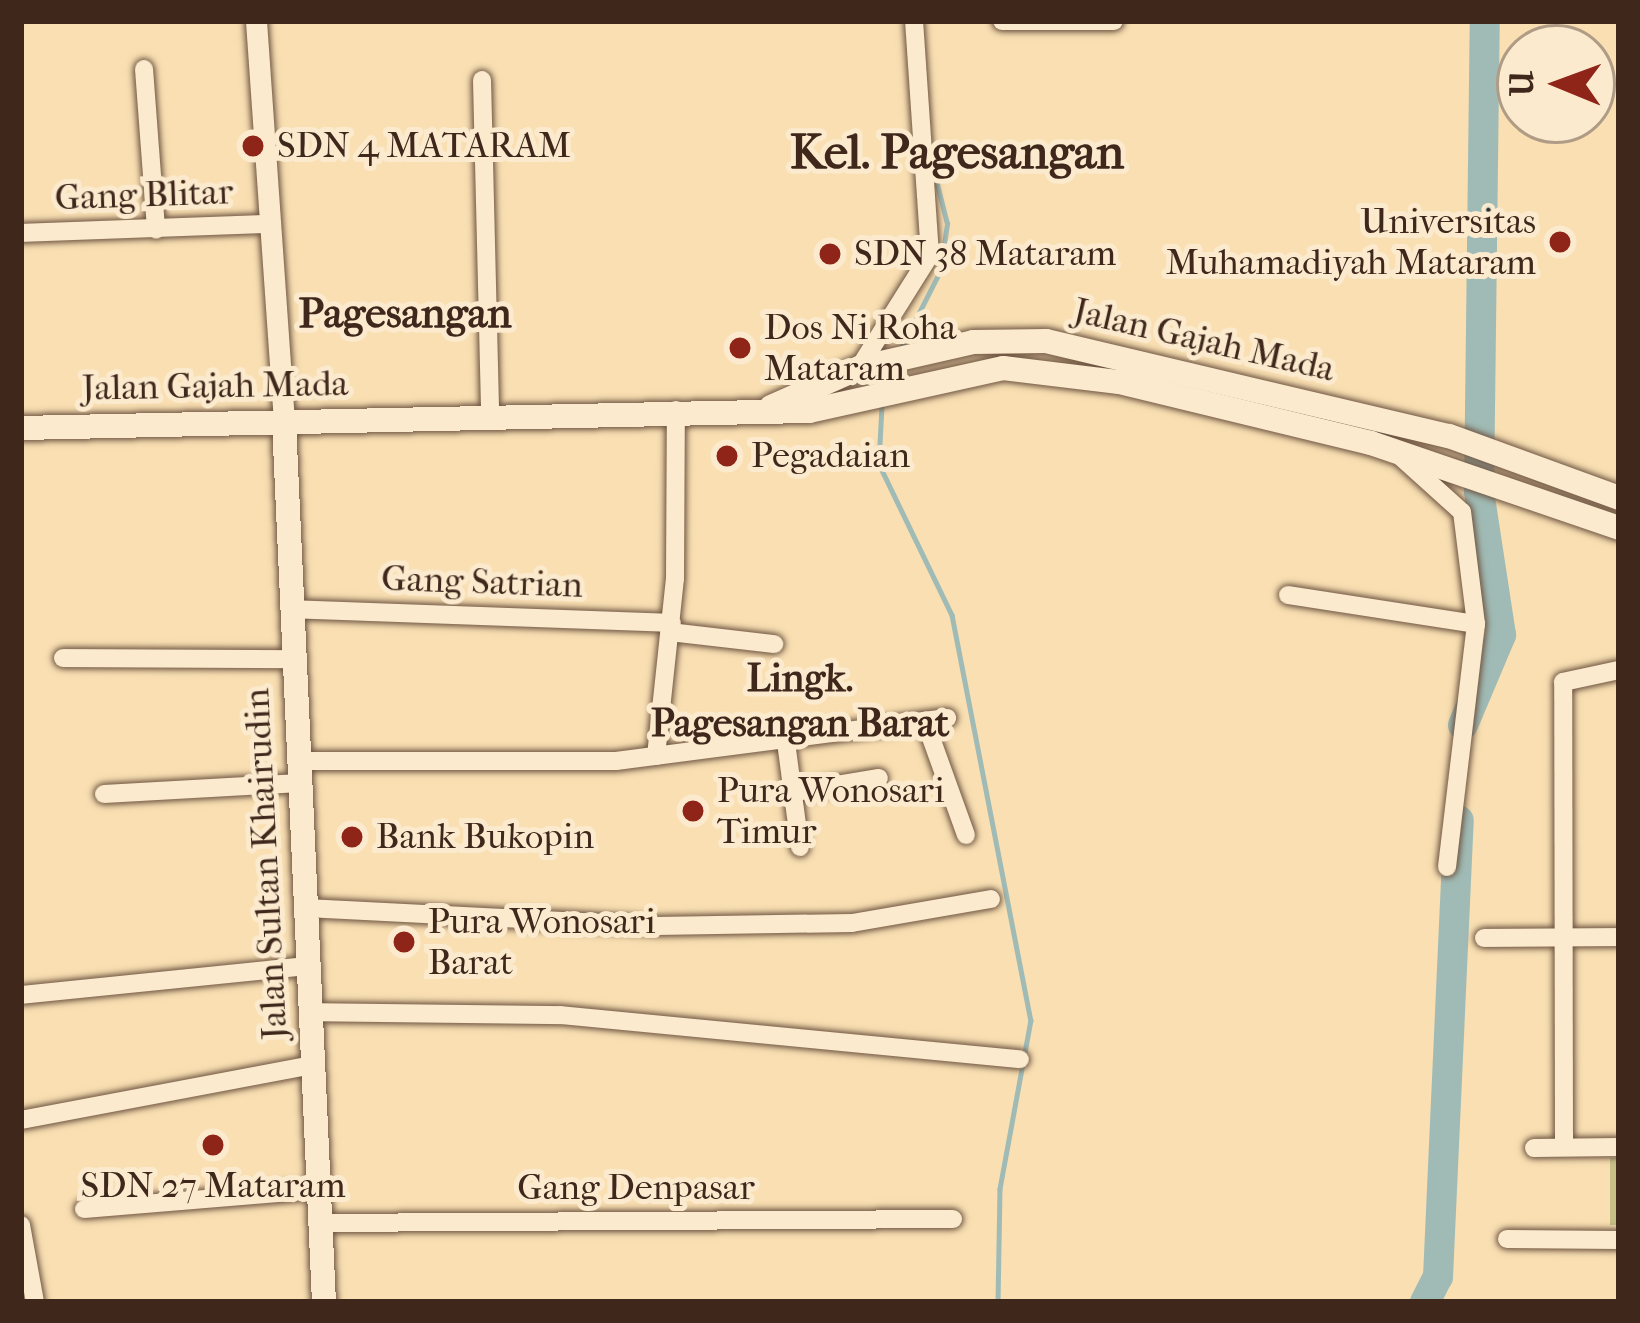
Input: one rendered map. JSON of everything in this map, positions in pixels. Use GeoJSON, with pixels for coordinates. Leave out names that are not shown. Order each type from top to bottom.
{"type":"FeatureCollection","features":[{"type":"Feature","properties":{"kind":"main road","name":"Jalan Gajah Mada"},"geometry":{"type":"LineString","coordinates":[[771,407],[871,365],[1008,340],[1130,355],[1449,436],[1619,498]]}},
{"type":"Feature","properties":{"kind":"main road"},"geometry":{"type":"LineString","coordinates":[[1119,382],[1130,355]]}},
{"type":"Feature","properties":{"kind":"main road","name":"Jalan Gajah Mada"},"geometry":{"type":"LineString","coordinates":[[21,428],[857,406],[1003,368],[1119,382],[1393,451],[1619,528]]}},
{"type":"Feature","properties":{"kind":"main road","name":"Jalan Sultan Khairudin"},"geometry":{"type":"LineString","coordinates":[[284,422],[324,1302]]}},
{"type":"Feature","properties":{"kind":"street"},"geometry":{"type":"LineString","coordinates":[[256,21],[284,422]]}},
{"type":"Feature","properties":{"kind":"street"},"geometry":{"type":"LineString","coordinates":[[871,365],[908,306],[930,255],[914,21]]}},
{"type":"Feature","properties":{"kind":"street"},"geometry":{"type":"LineString","coordinates":[[1002,21],[1114,21]]}},
{"type":"Feature","properties":{"kind":"street"},"geometry":{"type":"LineString","coordinates":[[143,69],[155,230]]}},
{"type":"Feature","properties":{"kind":"street"},"geometry":{"type":"LineString","coordinates":[[482,80],[490,414]]}},
{"type":"Feature","properties":{"kind":"street","name":"Gang Blitar"},"geometry":{"type":"LineString","coordinates":[[21,233],[269,224]]}},
{"type":"Feature","properties":{"kind":"street"},"geometry":{"type":"LineString","coordinates":[[656,756],[671,628],[676,410]]}},
{"type":"Feature","properties":{"kind":"street"},"geometry":{"type":"LineString","coordinates":[[1393,451],[1462,512],[1476,624],[1447,866]]}},
{"type":"Feature","properties":{"kind":"street"},"geometry":{"type":"LineString","coordinates":[[1288,595],[1476,624]]}},
{"type":"Feature","properties":{"kind":"street","name":"Gang Satrian"},"geometry":{"type":"LineString","coordinates":[[290,609],[671,628],[774,644]]}},
{"type":"Feature","properties":{"kind":"street"},"geometry":{"type":"LineString","coordinates":[[63,658],[292,659]]}},
{"type":"Feature","properties":{"kind":"street"},"geometry":{"type":"LineString","coordinates":[[1564,1147],[1563,682],[1619,670]]}},
{"type":"Feature","properties":{"kind":"street"},"geometry":{"type":"LineString","coordinates":[[104,794],[300,772],[656,756],[946,718]]}},
{"type":"Feature","properties":{"kind":"street"},"geometry":{"type":"LineString","coordinates":[[926,724],[966,835]]}},
{"type":"Feature","properties":{"kind":"street"},"geometry":{"type":"LineString","coordinates":[[786,742],[800,847]]}},
{"type":"Feature","properties":{"kind":"street"},"geometry":{"type":"LineString","coordinates":[[795,792],[879,778]]}},
{"type":"Feature","properties":{"kind":"street"},"geometry":{"type":"LineString","coordinates":[[306,908],[693,926],[852,923],[991,899]]}},
{"type":"Feature","properties":{"kind":"street"},"geometry":{"type":"LineString","coordinates":[[1484,938],[1619,938]]}},
{"type":"Feature","properties":{"kind":"street"},"geometry":{"type":"LineString","coordinates":[[21,995],[306,966]]}},
{"type":"Feature","properties":{"kind":"street"},"geometry":{"type":"LineString","coordinates":[[308,1012],[560,1015],[1020,1059]]}},
{"type":"Feature","properties":{"kind":"street"},"geometry":{"type":"LineString","coordinates":[[21,1120],[311,1065]]}},
{"type":"Feature","properties":{"kind":"street"},"geometry":{"type":"LineString","coordinates":[[1534,1148],[1619,1147]]}},
{"type":"Feature","properties":{"kind":"street"},"geometry":{"type":"LineString","coordinates":[[84,1210],[316,1190]]}},
{"type":"Feature","properties":{"kind":"street","name":"Gang Denpasar"},"geometry":{"type":"LineString","coordinates":[[320,1223],[953,1219]]}},
{"type":"Feature","properties":{"kind":"street"},"geometry":{"type":"LineString","coordinates":[[21,1225],[34,1302]]}},
{"type":"Feature","properties":{"kind":"street"},"geometry":{"type":"LineString","coordinates":[[1507,1239],[1619,1240]]}},
{"type":"Feature","properties":{"kind":"shaded area"},"geometry":{"type":"Polygon","coordinates":[[[1610,1158],[1619,1158],[1619,1225],[1610,1225],[1610,1158]]]}},
{"type":"Feature","properties":{"kind":"waterway"},"geometry":{"type":"LineString","coordinates":[[1463,725],[1501,635],[1479,491],[1485,21]]}},
{"type":"Feature","properties":{"kind":"waterway"},"geometry":{"type":"LineString","coordinates":[[900,350],[940,271],[947,224],[933,169]]}},
{"type":"Feature","properties":{"kind":"waterway"},"geometry":{"type":"LineString","coordinates":[[882,406],[879,464],[952,615],[1031,1020],[1000,1189],[998,1302]]}},
{"type":"Feature","properties":{"kind":"waterway"},"geometry":{"type":"LineString","coordinates":[[1425,1302],[1438,1277],[1459,820]]}},
{"type":"Feature","properties":{"kind":"place","name":"SDN 4 MATARAM"},"geometry":{"type":"Point","coordinates":[253,146]}},
{"type":"Feature","properties":{"kind":"place","name":"Universitas Muhamadiyah Mataram"},"geometry":{"type":"Point","coordinates":[1560,242]}},
{"type":"Feature","properties":{"kind":"place","name":"SDN 38 Mataram"},"geometry":{"type":"Point","coordinates":[830,254]}},
{"type":"Feature","properties":{"kind":"place","name":"Dos Ni Roha Mataram"},"geometry":{"type":"Point","coordinates":[740,348]}},
{"type":"Feature","properties":{"kind":"place","name":"Pegadaian"},"geometry":{"type":"Point","coordinates":[727,456]}},
{"type":"Feature","properties":{"kind":"place","name":"Pura Wonosari Timur"},"geometry":{"type":"Point","coordinates":[693,811]}},
{"type":"Feature","properties":{"kind":"place","name":"Bank Bukopin"},"geometry":{"type":"Point","coordinates":[352,837]}},
{"type":"Feature","properties":{"kind":"place","name":"Pura Wonosari Barat"},"geometry":{"type":"Point","coordinates":[404,942]}},
{"type":"Feature","properties":{"kind":"place","name":"SDN 27 Mataram"},"geometry":{"type":"Point","coordinates":[213,1145]}},
{"type":"Feature","properties":{"kind":"district","name":"Kel. Pagesangan"},"geometry":{"type":"Point","coordinates":[957,153]}},
{"type":"Feature","properties":{"kind":"district","name":"Pagesangan"},"geometry":{"type":"Point","coordinates":[405,314]}},
{"type":"Feature","properties":{"kind":"district","name":"Lingk. Pagesangan Barat"},"geometry":{"type":"Point","coordinates":[800,702]}}]}
